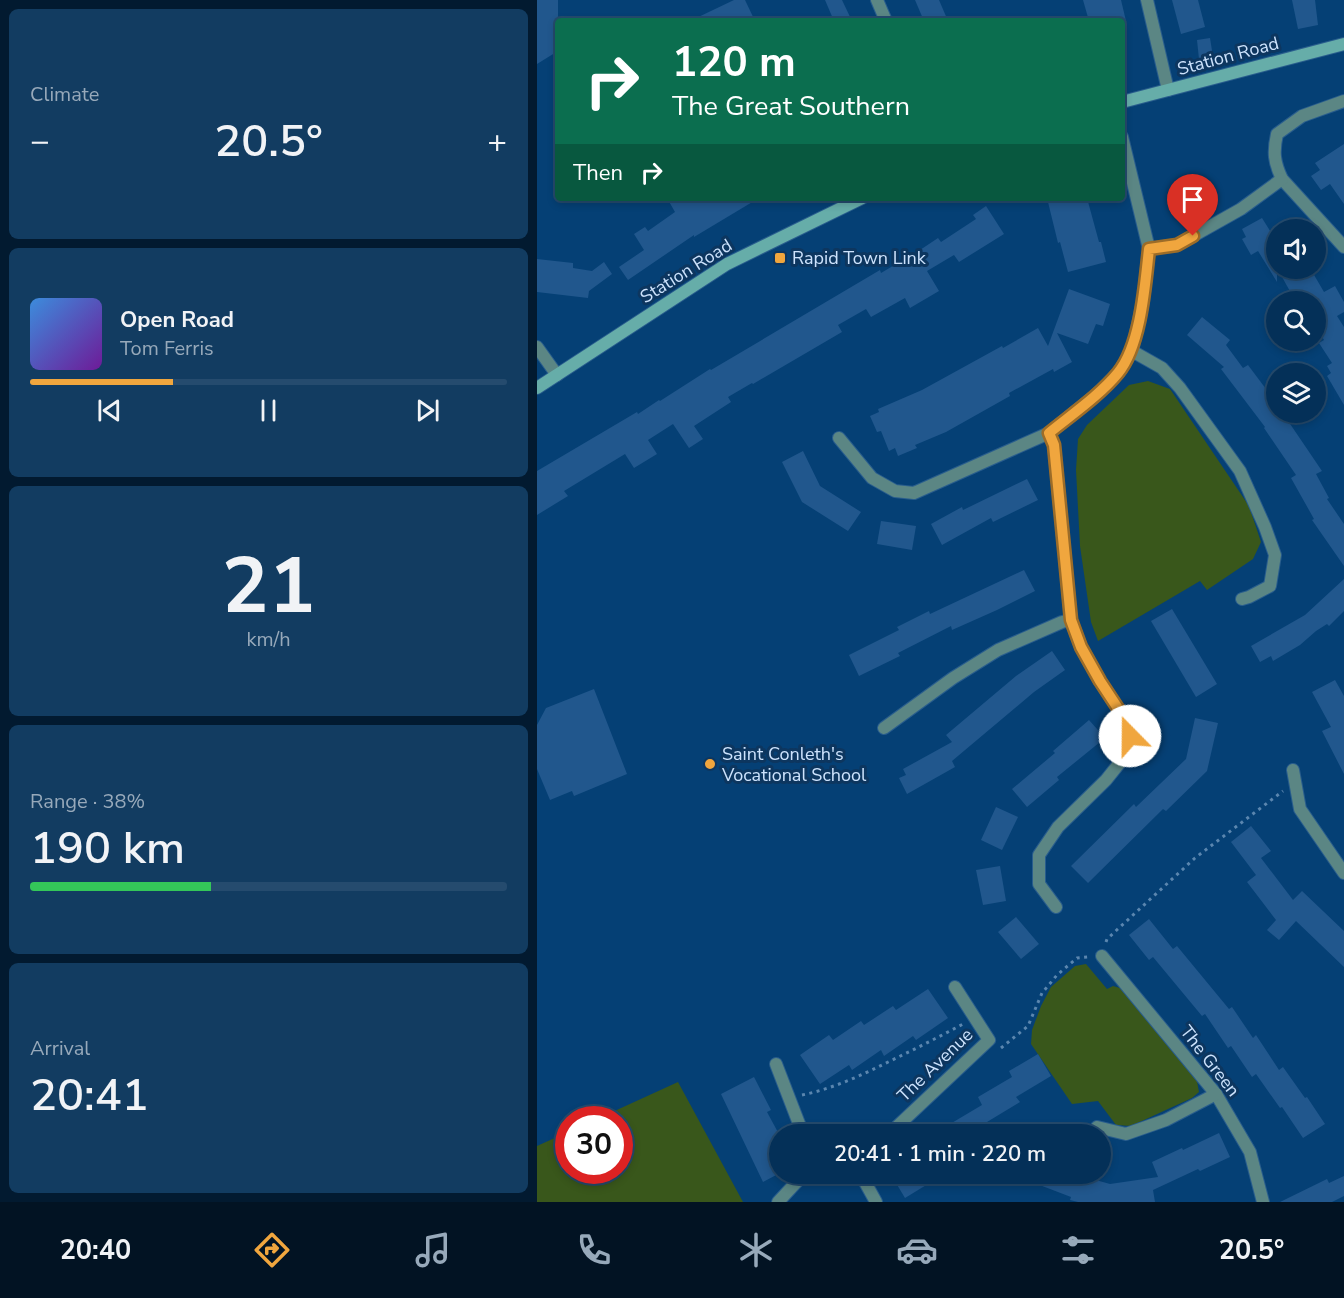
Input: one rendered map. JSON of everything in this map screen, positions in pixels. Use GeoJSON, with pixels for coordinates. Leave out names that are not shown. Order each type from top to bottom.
{"type":"FeatureCollection","features":[{"type":"Feature","properties":{"kind":"main road","name":"Station Road"},"geometry":{"type":"LineString","coordinates":[[1125,101],[1344,44]]}},
{"type":"Feature","properties":{"kind":"main road","name":"Station Road"},"geometry":{"type":"LineString","coordinates":[[537,388],[727,264],[856,201]]}},
{"type":"Feature","properties":{"kind":"street"},"geometry":{"type":"LineString","coordinates":[[877,0],[885,18]]}},
{"type":"Feature","properties":{"kind":"street"},"geometry":{"type":"LineString","coordinates":[[1147,0],[1169,90]]}},
{"type":"Feature","properties":{"kind":"street"},"geometry":{"type":"LineString","coordinates":[[1344,101],[1302,116],[1277,134],[1274,147],[1276,166],[1282,179],[1344,247]]}},
{"type":"Feature","properties":{"kind":"street"},"geometry":{"type":"LineString","coordinates":[[839,438],[872,478],[895,491],[914,493],[1049,433],[1119,372],[1132,351],[1143,302],[1149,249],[1125,149]]}},
{"type":"Feature","properties":{"kind":"street"},"geometry":{"type":"LineString","coordinates":[[1149,249],[1177,245],[1241,209],[1282,179]]}},
{"type":"Feature","properties":{"kind":"street"},"geometry":{"type":"LineString","coordinates":[[537,347],[557,375]]}},
{"type":"Feature","properties":{"kind":"street"},"geometry":{"type":"LineString","coordinates":[[1132,351],[1162,368],[1180,388],[1240,471],[1265,527],[1275,555],[1270,586],[1242,599]]}},
{"type":"Feature","properties":{"kind":"street"},"geometry":{"type":"LineString","coordinates":[[1049,433],[1054,445],[1071,620],[1081,647],[1123,716],[1130,736],[1126,755],[1107,780],[1058,827],[1039,855],[1039,884],[1056,907]]}},
{"type":"Feature","properties":{"kind":"street"},"geometry":{"type":"LineString","coordinates":[[884,728],[997,650],[1071,620]]}},
{"type":"Feature","properties":{"kind":"street"},"geometry":{"type":"LineString","coordinates":[[1294,776],[1300,809],[1344,873]]}},
{"type":"Feature","properties":{"kind":"street","name":"The Green"},"geometry":{"type":"LineString","coordinates":[[1102,956],[1216,1094],[1250,1152],[1263,1202]]}},
{"type":"Feature","properties":{"kind":"street","name":"The Avenue"},"geometry":{"type":"LineString","coordinates":[[900,1124],[989,1040],[955,987]]}},
{"type":"Feature","properties":{"kind":"street"},"geometry":{"type":"LineString","coordinates":[[776,1064],[799,1124]]}},
{"type":"Feature","properties":{"kind":"street"},"geometry":{"type":"LineString","coordinates":[[1111,1130],[1126,1134],[1166,1120],[1216,1094]]}},
{"type":"Feature","properties":{"kind":"street"},"geometry":{"type":"LineString","coordinates":[[778,1202],[795,1184]]}},
{"type":"Feature","properties":{"kind":"street"},"geometry":{"type":"LineString","coordinates":[[866,1184],[876,1202]]}},
{"type":"Feature","properties":{"kind":"path"},"geometry":{"type":"LineString","coordinates":[[998,1051],[1028,1026],[1042,993],[1057,975],[1077,958],[1102,956],[1107,939],[1195,858],[1294,776]]}},
{"type":"Feature","properties":{"kind":"path"},"geometry":{"type":"LineString","coordinates":[[788,1097],[817,1092],[859,1076],[975,1017]]}},
{"type":"Feature","properties":{"kind":"green space"},"geometry":{"type":"Polygon","coordinates":[[[1148,381],[1170,389],[1249,506],[1261,542],[1253,559],[1207,590],[1200,581],[1098,641],[1091,622],[1080,546],[1076,470],[1078,439],[1087,425],[1129,385],[1148,381]]]}},
{"type":"Feature","properties":{"kind":"green space"},"geometry":{"type":"Polygon","coordinates":[[[1086,964],[1107,989],[1113,986],[1120,988],[1197,1081],[1199,1092],[1192,1098],[1131,1126],[1116,1125],[1098,1101],[1072,1104],[1031,1044],[1032,1030],[1051,987],[1075,966],[1086,964]]]}},
{"type":"Feature","properties":{"kind":"green space"},"geometry":{"type":"Polygon","coordinates":[[[678,1082],[743,1202],[537,1202],[537,1146],[555,1138],[555,1184],[633,1184],[633,1106],[625,1106],[678,1082]]]}},
{"type":"Feature","properties":{"kind":"building"},"geometry":{"type":"Polygon","coordinates":[[[537,0],[558,0],[558,18],[555,18],[555,53],[537,64],[537,0]]]}},
{"type":"Feature","properties":{"kind":"building"},"geometry":{"type":"Polygon","coordinates":[[[734,0],[745,0],[754,18],[696,18],[734,0]]]}},
{"type":"Feature","properties":{"kind":"building"},"geometry":{"type":"Polygon","coordinates":[[[825,0],[842,0],[851,18],[833,18],[825,0]]]}},
{"type":"Feature","properties":{"kind":"building"},"geometry":{"type":"Polygon","coordinates":[[[915,0],[939,0],[947,18],[923,18],[915,0]]]}},
{"type":"Feature","properties":{"kind":"building"},"geometry":{"type":"Polygon","coordinates":[[[1083,0],[1121,0],[1126,21],[1125,18],[1088,18],[1083,0]]]}},
{"type":"Feature","properties":{"kind":"building"},"geometry":{"type":"Polygon","coordinates":[[[1172,0],[1198,0],[1205,27],[1181,34],[1172,0]]]}},
{"type":"Feature","properties":{"kind":"building"},"geometry":{"type":"Polygon","coordinates":[[[1292,0],[1315,0],[1318,25],[1298,29],[1292,0]]]}},
{"type":"Feature","properties":{"kind":"building"},"geometry":{"type":"Polygon","coordinates":[[[1210,38],[1213,57],[1199,59],[1197,40],[1210,38]]]}},
{"type":"Feature","properties":{"kind":"building"},"geometry":{"type":"Polygon","coordinates":[[[1344,144],[1344,204],[1330,184],[1321,190],[1311,176],[1320,170],[1315,163],[1344,144]]]}},
{"type":"Feature","properties":{"kind":"building"},"geometry":{"type":"Polygon","coordinates":[[[669,201],[754,201],[694,237],[694,235],[628,280],[619,267],[644,250],[634,234],[645,227],[648,231],[675,212],[669,201]]]}},
{"type":"Feature","properties":{"kind":"building"},"geometry":{"type":"Polygon","coordinates":[[[1048,201],[1088,201],[1106,262],[1068,272],[1060,242],[1058,243],[1048,201]]]}},
{"type":"Feature","properties":{"kind":"building"},"geometry":{"type":"Polygon","coordinates":[[[986,206],[1004,234],[959,262],[954,255],[927,271],[939,291],[910,308],[905,298],[871,317],[866,309],[838,325],[842,332],[728,397],[731,402],[694,426],[703,439],[689,448],[673,424],[648,440],[657,454],[634,468],[625,454],[564,491],[568,496],[537,515],[537,471],[637,412],[638,414],[710,369],[880,270],[881,273],[938,238],[941,242],[976,219],[973,215],[986,206]]]}},
{"type":"Feature","properties":{"kind":"building"},"geometry":{"type":"Polygon","coordinates":[[[1262,218],[1266,224],[1266,264],[1258,251],[1251,255],[1242,239],[1246,237],[1242,229],[1262,218]]]}},
{"type":"Feature","properties":{"kind":"building"},"geometry":{"type":"Polygon","coordinates":[[[537,259],[573,263],[573,268],[592,271],[604,262],[612,274],[589,291],[588,298],[537,292],[537,259]]]}},
{"type":"Feature","properties":{"kind":"building"},"geometry":{"type":"Polygon","coordinates":[[[1283,279],[1316,279],[1323,291],[1290,291],[1283,279]]]}},
{"type":"Feature","properties":{"kind":"building"},"geometry":{"type":"Polygon","coordinates":[[[1335,286],[1344,302],[1344,312],[1337,316],[1344,327],[1344,405],[1327,376],[1331,373],[1327,366],[1332,363],[1324,351],[1327,329],[1326,291],[1335,286]]]}},
{"type":"Feature","properties":{"kind":"building"},"geometry":{"type":"Polygon","coordinates":[[[1069,289],[1110,304],[1103,326],[1096,324],[1088,344],[1057,333],[1072,362],[1054,372],[1053,369],[1009,393],[1010,396],[946,432],[915,445],[917,448],[898,456],[895,448],[889,451],[881,431],[877,432],[870,416],[879,412],[878,409],[922,390],[1038,328],[1048,346],[1069,289]]]}},
{"type":"Feature","properties":{"kind":"building"},"geometry":{"type":"Polygon","coordinates":[[[1202,317],[1230,340],[1226,345],[1243,368],[1248,365],[1266,389],[1266,423],[1289,423],[1322,471],[1316,474],[1329,498],[1327,499],[1344,524],[1344,566],[1312,520],[1314,519],[1291,478],[1296,475],[1265,427],[1221,369],[1224,367],[1187,335],[1202,317]]]}},
{"type":"Feature","properties":{"kind":"building"},"geometry":{"type":"Polygon","coordinates":[[[803,451],[820,486],[861,512],[848,531],[802,502],[782,462],[803,451]]]}},
{"type":"Feature","properties":{"kind":"building"},"geometry":{"type":"Polygon","coordinates":[[[1027,479],[1038,500],[993,522],[991,518],[942,545],[931,524],[962,507],[963,510],[1027,479]]]}},
{"type":"Feature","properties":{"kind":"building"},"geometry":{"type":"Polygon","coordinates":[[[881,521],[916,526],[912,550],[877,544],[881,521]]]}},
{"type":"Feature","properties":{"kind":"building"},"geometry":{"type":"Polygon","coordinates":[[[1024,570],[1035,591],[952,630],[951,626],[898,653],[900,656],[859,676],[849,655],[899,630],[897,627],[929,611],[930,614],[1024,570]]]}},
{"type":"Feature","properties":{"kind":"building"},"geometry":{"type":"Polygon","coordinates":[[[1344,579],[1344,611],[1329,626],[1327,624],[1300,645],[1273,661],[1271,656],[1260,662],[1251,646],[1305,615],[1344,579]]]}},
{"type":"Feature","properties":{"kind":"building"},"geometry":{"type":"Polygon","coordinates":[[[1172,609],[1217,684],[1196,697],[1151,621],[1172,609]]]}},
{"type":"Feature","properties":{"kind":"building"},"geometry":{"type":"Polygon","coordinates":[[[1052,651],[1065,670],[1034,692],[952,761],[955,767],[907,794],[899,778],[906,775],[903,769],[952,742],[946,735],[1016,676],[1052,651]]]}},
{"type":"Feature","properties":{"kind":"building"},"geometry":{"type":"Polygon","coordinates":[[[1335,680],[1344,696],[1344,774],[1322,731],[1331,727],[1312,692],[1335,680]]]}},
{"type":"Feature","properties":{"kind":"building"},"geometry":{"type":"Polygon","coordinates":[[[594,689],[627,774],[574,796],[572,791],[550,800],[537,769],[537,725],[546,708],[594,689]]]}},
{"type":"Feature","properties":{"kind":"building"},"geometry":{"type":"Polygon","coordinates":[[[1195,718],[1218,723],[1207,771],[1166,811],[1163,809],[1088,883],[1071,866],[1134,804],[1136,807],[1186,759],[1195,718]]]}},
{"type":"Feature","properties":{"kind":"building"},"geometry":{"type":"Polygon","coordinates":[[[1089,720],[1105,738],[1057,777],[1059,780],[1027,807],[1012,789],[1055,753],[1053,751],[1089,720]]]}},
{"type":"Feature","properties":{"kind":"building"},"geometry":{"type":"Polygon","coordinates":[[[996,807],[1018,817],[1002,850],[981,840],[996,807]]]}},
{"type":"Feature","properties":{"kind":"building"},"geometry":{"type":"Polygon","coordinates":[[[1251,826],[1271,851],[1261,858],[1293,900],[1302,891],[1344,931],[1344,967],[1296,921],[1279,940],[1267,930],[1276,920],[1247,882],[1256,875],[1231,842],[1251,826]]]}},
{"type":"Feature","properties":{"kind":"building"},"geometry":{"type":"Polygon","coordinates":[[[1000,866],[1006,901],[983,905],[976,870],[1000,866]]]}},
{"type":"Feature","properties":{"kind":"building"},"geometry":{"type":"Polygon","coordinates":[[[1016,917],[1039,944],[1021,959],[998,932],[1016,917]]]}},
{"type":"Feature","properties":{"kind":"building"},"geometry":{"type":"Polygon","coordinates":[[[1149,919],[1173,949],[1177,946],[1229,1009],[1232,1007],[1253,1038],[1256,1035],[1279,1070],[1283,1067],[1325,1124],[1303,1138],[1256,1074],[1252,1077],[1231,1046],[1228,1048],[1205,1014],[1202,1016],[1153,957],[1149,960],[1129,935],[1149,919]]]}},
{"type":"Feature","properties":{"kind":"building"},"geometry":{"type":"Polygon","coordinates":[[[928,989],[948,1018],[916,1040],[913,1036],[884,1056],[881,1050],[852,1070],[849,1065],[820,1084],[800,1055],[829,1035],[833,1040],[861,1021],[864,1025],[893,1006],[896,1010],[928,989]]]}},
{"type":"Feature","properties":{"kind":"building"},"geometry":{"type":"Polygon","coordinates":[[[1038,1054],[1051,1076],[1016,1097],[1020,1102],[987,1122],[988,1124],[950,1124],[982,1105],[978,1097],[1012,1077],[1009,1071],[1038,1054]]]}},
{"type":"Feature","properties":{"kind":"building"},"geometry":{"type":"Polygon","coordinates":[[[754,1077],[771,1110],[767,1112],[774,1124],[769,1124],[769,1179],[763,1182],[721,1094],[754,1077]]]}},
{"type":"Feature","properties":{"kind":"building"},"geometry":{"type":"Polygon","coordinates":[[[1219,1133],[1230,1157],[1153,1190],[1155,1202],[1078,1202],[1037,1184],[1111,1184],[1158,1177],[1152,1162],[1182,1148],[1183,1150],[1219,1133]]]}},
{"type":"Feature","properties":{"kind":"building"},"geometry":{"type":"Polygon","coordinates":[[[1344,1176],[1344,1196],[1332,1202],[1280,1202],[1327,1179],[1329,1183],[1344,1176]]]}},
{"type":"Feature","properties":{"kind":"building"},"geometry":{"type":"Polygon","coordinates":[[[897,1184],[928,1184],[905,1198],[897,1184]]]}},
{"type":"Feature","properties":{"kind":"place","name":"Rapid Town Link"},"geometry":{"type":"Point","coordinates":[780,258]}},
{"type":"Feature","properties":{"kind":"place","name":"Saint Conleth's Vocational School"},"geometry":{"type":"Point","coordinates":[710,764]}},
{"type":"Feature","properties":{"kind":"route"},"geometry":{"type":"LineString","coordinates":[[1130,736],[1123,716],[1081,647],[1071,620],[1054,445],[1049,433],[1119,372],[1132,351],[1143,302],[1149,249],[1177,245],[1193,236]]}}]}
